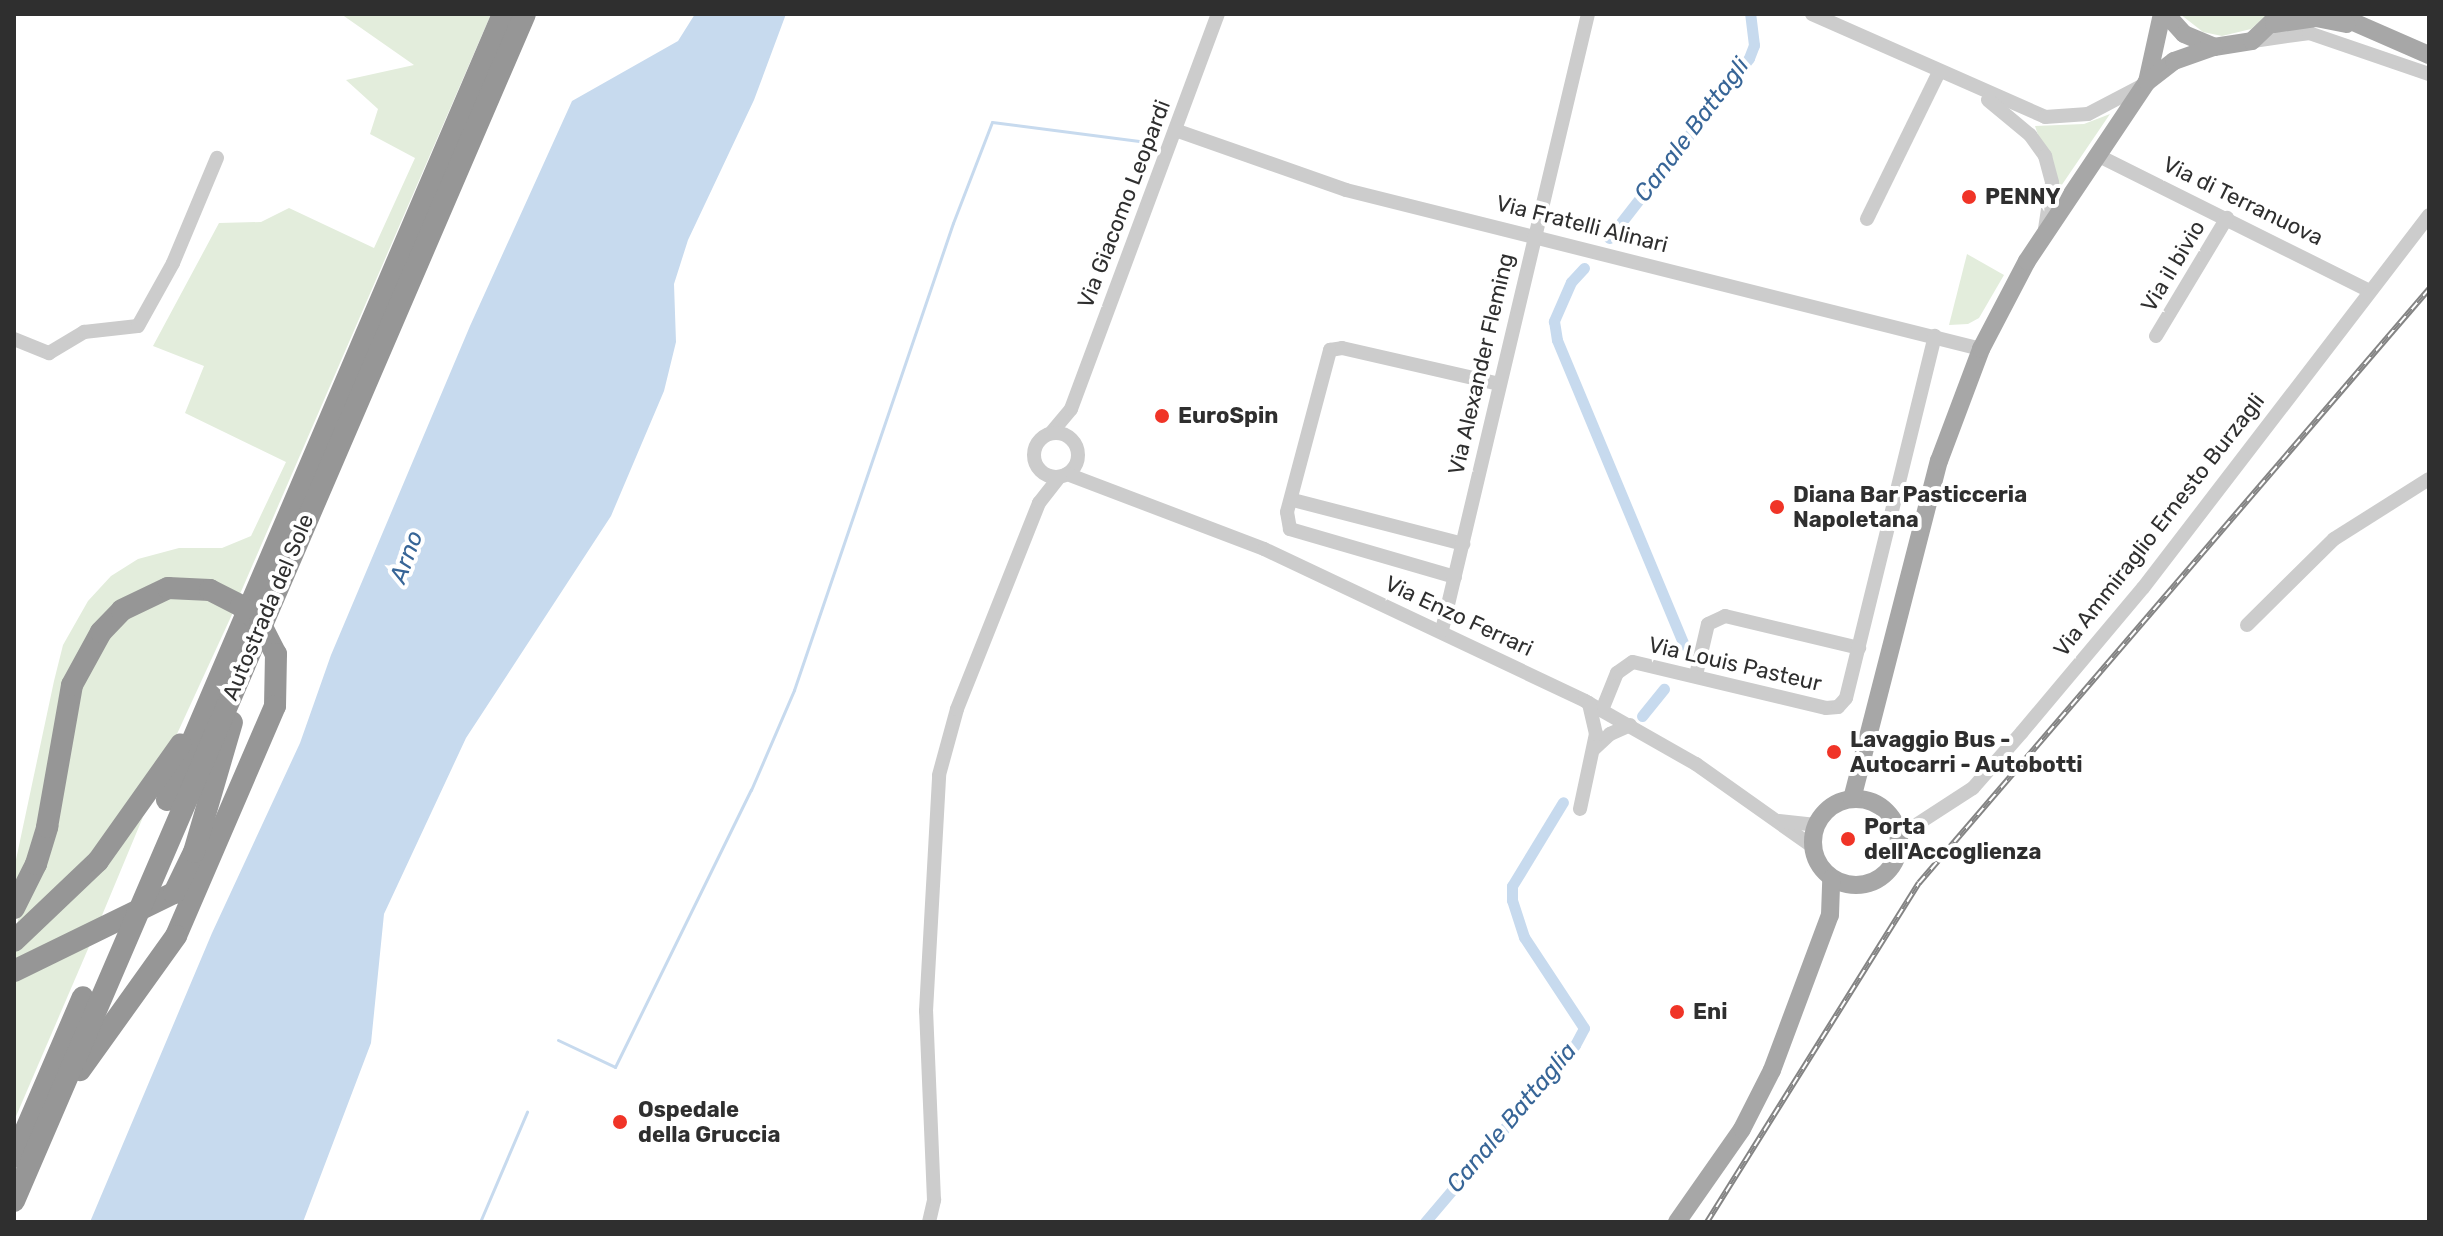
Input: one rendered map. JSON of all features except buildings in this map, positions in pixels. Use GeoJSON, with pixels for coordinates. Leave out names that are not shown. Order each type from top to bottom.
{"type":"FeatureCollection","features":[{"type":"Feature","properties":{"kind":"highway","name":"Autostrada del Sole"},"geometry":{"type":"LineString","coordinates":[[14,1157],[503,14]]}},
{"type":"Feature","properties":{"kind":"highway","name":"Autostrada del Sole"},"geometry":{"type":"LineString","coordinates":[[14,1201],[525,14]]}},
{"type":"Feature","properties":{"kind":"highway"},"geometry":{"type":"LineString","coordinates":[[14,908],[40,852],[67,703],[88,653],[113,620],[139,600],[168,588],[200,587],[249,612],[276,654],[275,706],[186,917],[47,1121]]}},
{"type":"Feature","properties":{"kind":"highway"},"geometry":{"type":"LineString","coordinates":[[14,971],[165,900],[186,873],[257,637]]}},
{"type":"Feature","properties":{"kind":"highway"},"geometry":{"type":"LineString","coordinates":[[14,941],[106,852],[204,710]]}},
{"type":"Feature","properties":{"kind":"main road"},"geometry":{"type":"LineString","coordinates":[[2164,14],[2184,34],[2214,47]]}},
{"type":"Feature","properties":{"kind":"main road"},"geometry":{"type":"LineString","coordinates":[[2147,82],[2164,14]]}},
{"type":"Feature","properties":{"kind":"main road"},"geometry":{"type":"LineString","coordinates":[[2335,14],[2429,55]]}},
{"type":"Feature","properties":{"kind":"main road"},"geometry":{"type":"LineString","coordinates":[[1852,799],[1939,461],[1981,349],[2043,238],[2097,155],[2147,82],[2174,61],[2214,47],[2252,41],[2277,19],[2316,18],[2359,27]]}},
{"type":"Feature","properties":{"kind":"main road"},"geometry":{"type":"LineString","coordinates":[[1830,915],[1855,886],[1883,877],[1893,865],[1899,836],[1895,823],[1875,803],[1864,760]]}},
{"type":"Feature","properties":{"kind":"main road"},"geometry":{"type":"LineString","coordinates":[[1677,1222],[1742,1129],[1772,1070],[1830,915],[1831,879],[1812,846],[1816,825],[1830,807],[1852,799],[1875,803]]}},
{"type":"Feature","properties":{"kind":"main road"},"geometry":{"type":"LineString","coordinates":[[1831,879],[1855,886]]}},
{"type":"Feature","properties":{"kind":"street","name":"Via Giacomo Leopardi"},"geometry":{"type":"LineString","coordinates":[[1039,503],[1040,470],[1036,445],[1071,409],[1218,14]]}},
{"type":"Feature","properties":{"kind":"street","name":"Via Alexander Fleming"},"geometry":{"type":"LineString","coordinates":[[1442,630],[1533,235],[1588,14]]}},
{"type":"Feature","properties":{"kind":"street"},"geometry":{"type":"LineString","coordinates":[[1812,14],[2030,113],[2060,118],[2088,114],[2147,82]]}},
{"type":"Feature","properties":{"kind":"street"},"geometry":{"type":"LineString","coordinates":[[2252,41],[2309,33],[2429,74]]}},
{"type":"Feature","properties":{"kind":"street"},"geometry":{"type":"LineString","coordinates":[[1867,219],[1939,72]]}},
{"type":"Feature","properties":{"kind":"street"},"geometry":{"type":"LineString","coordinates":[[1961,82],[2030,135],[2045,156],[2052,183],[2043,238]]}},
{"type":"Feature","properties":{"kind":"street","name":"Via Fratelli Alinari"},"geometry":{"type":"LineString","coordinates":[[1175,130],[1346,190],[1981,349]]}},
{"type":"Feature","properties":{"kind":"street","name":"Via di Terranuova"},"geometry":{"type":"LineString","coordinates":[[2097,155],[2368,290]]}},
{"type":"Feature","properties":{"kind":"street"},"geometry":{"type":"LineString","coordinates":[[14,339],[49,353],[84,332],[138,326],[173,263],[217,158]]}},
{"type":"Feature","properties":{"kind":"street","name":"Via Ammiraglio Ernesto Burzagli"},"geometry":{"type":"LineString","coordinates":[[1899,836],[1973,788],[2022,732],[2143,588],[2368,290],[2429,215]]}},
{"type":"Feature","properties":{"kind":"street","name":"Via il bivio"},"geometry":{"type":"LineString","coordinates":[[2156,336],[2227,218]]}},
{"type":"Feature","properties":{"kind":"street","name":"Via Louis Pasteur"},"geometry":{"type":"LineString","coordinates":[[1596,706],[1624,664],[1640,662],[1838,707],[1846,698],[1935,336]]}},
{"type":"Feature","properties":{"kind":"street"},"geometry":{"type":"LineString","coordinates":[[1455,577],[1290,529],[1287,512],[1293,500],[1330,350],[1342,348],[1499,384]]}},
{"type":"Feature","properties":{"kind":"street","name":"Via Giacomo Leopardi"},"geometry":{"type":"LineString","coordinates":[[929,1222],[931,1180],[926,1011],[939,775],[957,709],[1039,503],[1063,475],[1076,447],[1071,409]]}},
{"type":"Feature","properties":{"kind":"street"},"geometry":{"type":"LineString","coordinates":[[1051,433],[1076,447],[1104,484]]}},
{"type":"Feature","properties":{"kind":"street"},"geometry":{"type":"LineString","coordinates":[[1040,470],[1063,475]]}},
{"type":"Feature","properties":{"kind":"street","name":"Via Enzo Ferrari"},"geometry":{"type":"LineString","coordinates":[[1063,475],[1104,484],[1442,630],[1596,706],[1779,821],[1812,846]]}},
{"type":"Feature","properties":{"kind":"street"},"geometry":{"type":"LineString","coordinates":[[2247,625],[2334,539],[2429,479]]}},
{"type":"Feature","properties":{"kind":"street"},"geometry":{"type":"LineString","coordinates":[[1293,500],[1463,544]]}},
{"type":"Feature","properties":{"kind":"street"},"geometry":{"type":"LineString","coordinates":[[1696,675],[1708,624],[1725,616],[1859,648]]}},
{"type":"Feature","properties":{"kind":"street"},"geometry":{"type":"LineString","coordinates":[[1580,809],[1594,750],[1596,706]]}},
{"type":"Feature","properties":{"kind":"street"},"geometry":{"type":"LineString","coordinates":[[1594,750],[1610,734],[1630,725]]}},
{"type":"Feature","properties":{"kind":"street"},"geometry":{"type":"LineString","coordinates":[[1779,821],[1816,825]]}},
{"type":"Feature","properties":{"kind":"green space"},"geometry":{"type":"Polygon","coordinates":[[[341,14],[491,14],[240,594],[189,580],[93,635],[14,902],[14,869],[54,681],[63,645],[88,601],[111,576],[138,559],[179,548],[222,548],[251,536],[286,462],[185,413],[204,366],[153,346],[219,223],[261,222],[289,208],[374,248],[415,158],[370,134],[378,109],[346,80],[414,65],[341,14]]]}},
{"type":"Feature","properties":{"kind":"green space"},"geometry":{"type":"Polygon","coordinates":[[[2180,14],[2268,14],[2251,29],[2222,36],[2203,32],[2180,14]]]}},
{"type":"Feature","properties":{"kind":"green space"},"geometry":{"type":"Polygon","coordinates":[[[2110,114],[2057,192],[2035,126],[2084,124],[2110,114]]]}},
{"type":"Feature","properties":{"kind":"green space"},"geometry":{"type":"Polygon","coordinates":[[[1967,254],[2004,275],[1979,318],[1968,324],[1949,325],[1967,254]]]}},
{"type":"Feature","properties":{"kind":"green space"},"geometry":{"type":"Polygon","coordinates":[[[193,594],[235,608],[165,760],[123,822],[14,935],[81,685],[96,652],[126,616],[147,602],[193,594]]]}},
{"type":"Feature","properties":{"kind":"green space"},"geometry":{"type":"Polygon","coordinates":[[[143,817],[98,925],[14,965],[14,949],[116,851],[143,817]]]}},
{"type":"Feature","properties":{"kind":"green space"},"geometry":{"type":"Polygon","coordinates":[[[91,942],[14,1121],[14,978],[91,942]]]}},
{"type":"Feature","properties":{"kind":"water","name":"Arno"},"geometry":{"type":"Polygon","coordinates":[[[695,14],[786,14],[754,100],[688,240],[674,284],[676,342],[664,391],[611,516],[466,738],[384,914],[371,1043],[303,1222],[90,1222],[212,933],[300,743],[331,655],[470,326],[572,101],[678,41],[695,14]]]}},
{"type":"Feature","properties":{"kind":"waterway","name":"Canale Battagli"},"geometry":{"type":"LineString","coordinates":[[1609,238],[1749,58],[1754,45],[1750,14]]}},
{"type":"Feature","properties":{"kind":"waterway"},"geometry":{"type":"LineString","coordinates":[[558,1040],[615,1067],[751,790],[794,690],[953,223],[992,122],[1147,142]]}},
{"type":"Feature","properties":{"kind":"waterway"},"geometry":{"type":"LineString","coordinates":[[1584,268],[1571,282],[1554,321],[1557,340],[1684,645]]}},
{"type":"Feature","properties":{"kind":"waterway","name":"Canale Battaglia"},"geometry":{"type":"LineString","coordinates":[[1642,716],[1664,689]]}},
{"type":"Feature","properties":{"kind":"waterway","name":"Canale Battaglia"},"geometry":{"type":"LineString","coordinates":[[1425,1222],[1575,1045],[1584,1028],[1524,937],[1512,900],[1512,886],[1563,802]]}},
{"type":"Feature","properties":{"kind":"waterway"},"geometry":{"type":"LineString","coordinates":[[480,1222],[527,1112]]}},
{"type":"Feature","properties":{"kind":"railway"},"geometry":{"type":"LineString","coordinates":[[1707,1222],[1919,883],[2429,289]]}},
{"type":"Feature","properties":{"kind":"place","name":"PENNY"},"geometry":{"type":"Point","coordinates":[1969,197]}},
{"type":"Feature","properties":{"kind":"place","name":"EuroSpin"},"geometry":{"type":"Point","coordinates":[1162,416]}},
{"type":"Feature","properties":{"kind":"place","name":"Diana Bar Pasticceria Napoletana"},"geometry":{"type":"Point","coordinates":[1777,507]}},
{"type":"Feature","properties":{"kind":"place","name":"Lavaggio Bus - Autocarri - Autobotti"},"geometry":{"type":"Point","coordinates":[1834,752]}},
{"type":"Feature","properties":{"kind":"place","name":"Porta dell'Accoglienza"},"geometry":{"type":"Point","coordinates":[1848,839]}},
{"type":"Feature","properties":{"kind":"place","name":"Eni"},"geometry":{"type":"Point","coordinates":[1677,1012]}},
{"type":"Feature","properties":{"kind":"place","name":"Ospedale della Gruccia"},"geometry":{"type":"Point","coordinates":[620,1122]}}]}
